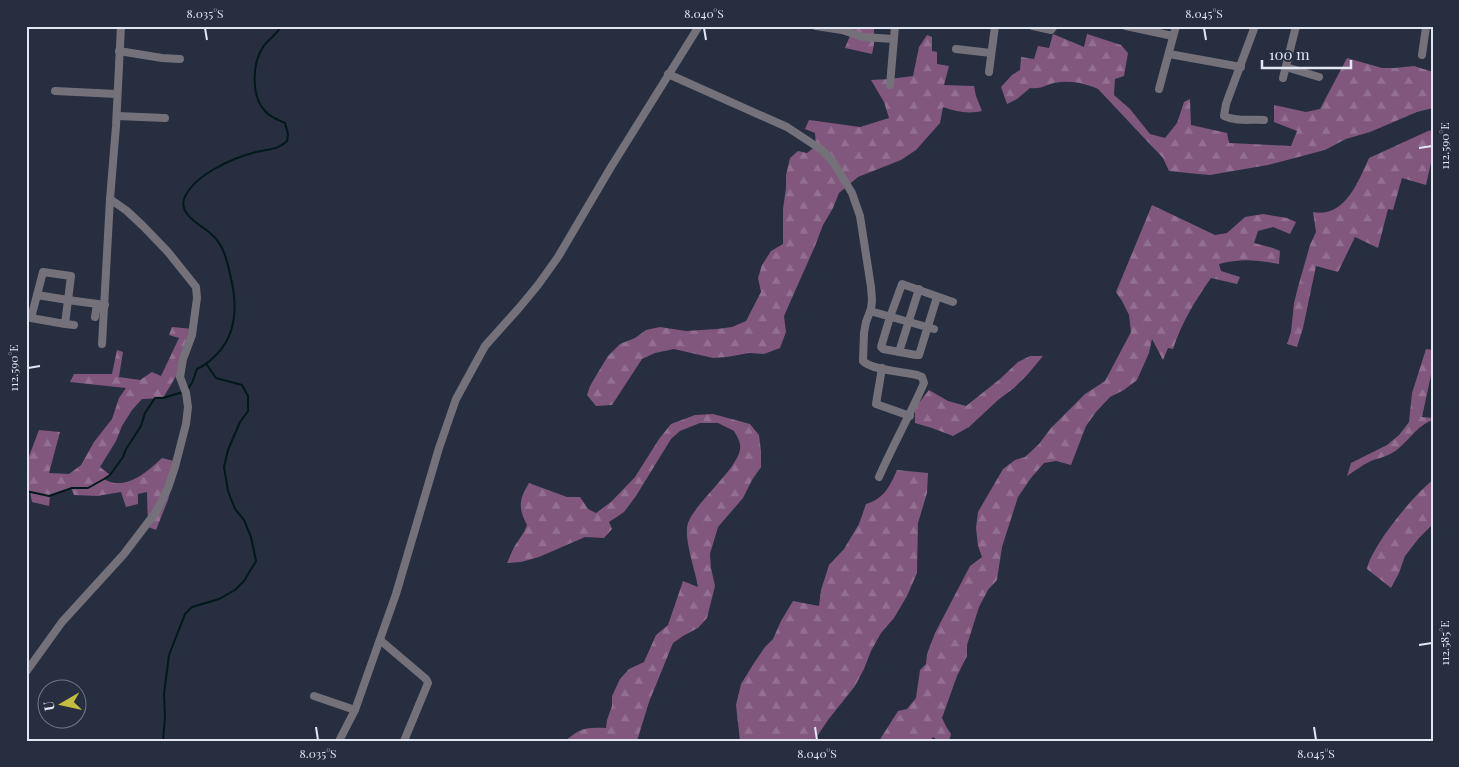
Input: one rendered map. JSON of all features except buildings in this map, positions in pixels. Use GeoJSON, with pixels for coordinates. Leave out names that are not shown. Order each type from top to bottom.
{"type":"FeatureCollection","features":[{"type":"Feature","properties":{"kind":"street"},"geometry":{"type":"LineString","coordinates":[[102,344],[101,304],[121,26]]}},
{"type":"Feature","properties":{"kind":"street"},"geometry":{"type":"LineString","coordinates":[[339,741],[355,710],[396,594],[438,448],[456,399],[485,346],[543,279],[558,257],[698,26]]}},
{"type":"Feature","properties":{"kind":"street"},"geometry":{"type":"LineString","coordinates":[[816,26],[842,30],[863,37],[893,39]]}},
{"type":"Feature","properties":{"kind":"street"},"geometry":{"type":"LineString","coordinates":[[890,85],[895,26]]}},
{"type":"Feature","properties":{"kind":"street"},"geometry":{"type":"LineString","coordinates":[[989,72],[995,26]]}},
{"type":"Feature","properties":{"kind":"street"},"geometry":{"type":"LineString","coordinates":[[1032,26],[1047,30],[1051,30],[1054,26]]}},
{"type":"Feature","properties":{"kind":"street"},"geometry":{"type":"LineString","coordinates":[[1126,26],[1173,36]]}},
{"type":"Feature","properties":{"kind":"street"},"geometry":{"type":"LineString","coordinates":[[1159,89],[1176,26]]}},
{"type":"Feature","properties":{"kind":"street"},"geometry":{"type":"LineString","coordinates":[[1255,26],[1226,104],[1224,116],[1240,120],[1264,120]]}},
{"type":"Feature","properties":{"kind":"street"},"geometry":{"type":"LineString","coordinates":[[1283,78],[1296,26]]}},
{"type":"Feature","properties":{"kind":"street"},"geometry":{"type":"LineString","coordinates":[[1422,56],[1426,26],[1433,28]]}},
{"type":"Feature","properties":{"kind":"street"},"geometry":{"type":"LineString","coordinates":[[956,49],[991,53]]}},
{"type":"Feature","properties":{"kind":"street"},"geometry":{"type":"LineString","coordinates":[[119,51],[180,59]]}},
{"type":"Feature","properties":{"kind":"street"},"geometry":{"type":"LineString","coordinates":[[1169,54],[1241,67]]}},
{"type":"Feature","properties":{"kind":"street"},"geometry":{"type":"LineString","coordinates":[[1286,67],[1319,77]]}},
{"type":"Feature","properties":{"kind":"street"},"geometry":{"type":"LineString","coordinates":[[668,74],[787,127],[822,150],[833,162],[852,193],[860,216],[872,300],[864,333],[863,361],[867,365],[918,375],[924,380],[910,416],[896,440],[879,478]]}},
{"type":"Feature","properties":{"kind":"street"},"geometry":{"type":"LineString","coordinates":[[55,92],[117,94]]}},
{"type":"Feature","properties":{"kind":"street"},"geometry":{"type":"LineString","coordinates":[[116,116],[166,118]]}},
{"type":"Feature","properties":{"kind":"street"},"geometry":{"type":"LineString","coordinates":[[26,672],[62,622],[124,554],[156,512],[168,488],[175,467],[187,416],[186,393],[180,378],[183,359],[192,336],[197,298],[196,287],[177,262],[143,226],[110,199]]}},
{"type":"Feature","properties":{"kind":"street"},"geometry":{"type":"LineString","coordinates":[[66,324],[71,276],[43,272],[31,318],[66,324],[74,325]]}},
{"type":"Feature","properties":{"kind":"street"},"geometry":{"type":"LineString","coordinates":[[937,297],[930,328],[919,355],[883,349],[881,347],[902,284],[953,302]]}},
{"type":"Feature","properties":{"kind":"street"},"geometry":{"type":"LineString","coordinates":[[899,352],[919,289]]}},
{"type":"Feature","properties":{"kind":"street"},"geometry":{"type":"LineString","coordinates":[[37,295],[101,304]]}},
{"type":"Feature","properties":{"kind":"street"},"geometry":{"type":"LineString","coordinates":[[95,317],[101,304]]}},
{"type":"Feature","properties":{"kind":"street"},"geometry":{"type":"LineString","coordinates":[[870,311],[930,328]]}},
{"type":"Feature","properties":{"kind":"street"},"geometry":{"type":"LineString","coordinates":[[882,368],[876,404],[910,416]]}},
{"type":"Feature","properties":{"kind":"street"},"geometry":{"type":"LineString","coordinates":[[380,640],[426,679],[428,683],[404,741]]}},
{"type":"Feature","properties":{"kind":"street"},"geometry":{"type":"LineString","coordinates":[[314,696],[355,710]]}},
{"type":"Feature","properties":{"kind":"green space"},"geometry":{"type":"Polygon","coordinates":[[[854,26],[874,26],[872,54],[845,48],[854,26]]]}},
{"type":"Feature","properties":{"kind":"green space"},"geometry":{"type":"Polygon","coordinates":[[[1053,34],[1084,47],[1087,34],[1121,45],[1128,53],[1124,76],[1115,79],[1114,95],[1130,109],[1150,134],[1165,138],[1177,123],[1184,102],[1190,99],[1191,125],[1227,133],[1229,143],[1291,146],[1297,131],[1274,122],[1274,105],[1306,112],[1320,109],[1347,58],[1382,68],[1414,66],[1433,72],[1433,108],[1417,112],[1370,132],[1346,139],[1325,150],[1268,165],[1210,175],[1169,171],[1163,158],[1098,89],[1077,83],[1054,83],[1040,88],[1030,88],[1017,99],[1007,104],[1001,87],[1012,75],[1020,70],[1021,57],[1034,59],[1038,46],[1049,48],[1053,34]]]}},
{"type":"Feature","properties":{"kind":"green space"},"geometry":{"type":"Polygon","coordinates":[[[927,35],[932,37],[932,51],[937,52],[937,64],[949,66],[944,85],[974,86],[982,111],[962,112],[943,107],[940,123],[916,150],[901,160],[858,177],[839,193],[823,225],[784,316],[786,332],[780,348],[764,354],[749,353],[713,358],[674,349],[655,353],[642,359],[612,405],[596,406],[587,395],[590,386],[608,356],[620,344],[635,338],[646,330],[660,327],[686,331],[717,329],[732,327],[746,321],[761,292],[758,278],[762,265],[771,251],[783,244],[783,209],[786,175],[790,158],[798,151],[807,153],[816,146],[815,133],[805,129],[809,120],[860,127],[889,118],[884,102],[871,80],[913,76],[919,47],[927,35]]]}},
{"type":"Feature","properties":{"kind":"green space"},"geometry":{"type":"Polygon","coordinates":[[[1433,130],[1433,154],[1426,185],[1402,178],[1393,210],[1388,209],[1378,248],[1355,237],[1338,272],[1316,266],[1303,328],[1297,347],[1287,344],[1291,332],[1298,287],[1310,245],[1316,232],[1313,212],[1324,212],[1342,204],[1355,187],[1369,158],[1433,130]]]}},
{"type":"Feature","properties":{"kind":"green space"},"geometry":{"type":"Polygon","coordinates":[[[1152,205],[1215,235],[1227,233],[1245,217],[1263,214],[1287,218],[1296,222],[1290,234],[1273,227],[1258,231],[1254,243],[1280,251],[1279,264],[1249,260],[1219,264],[1221,271],[1240,277],[1237,284],[1211,278],[1189,312],[1173,349],[1168,348],[1163,360],[1152,339],[1149,353],[1137,380],[1124,390],[1110,397],[1096,412],[1086,426],[1071,465],[1056,461],[1044,463],[1018,497],[1002,547],[997,580],[988,590],[979,607],[967,645],[967,656],[957,676],[942,718],[951,734],[949,741],[939,741],[933,737],[930,741],[879,741],[898,711],[907,709],[916,698],[920,670],[926,664],[927,654],[935,633],[970,566],[982,557],[978,546],[976,528],[978,512],[1003,469],[1015,460],[1025,457],[1085,394],[1105,381],[1131,332],[1129,315],[1116,292],[1152,205]]]}},
{"type":"Feature","properties":{"kind":"green space"},"geometry":{"type":"Polygon","coordinates":[[[172,327],[193,329],[181,368],[163,398],[142,399],[132,410],[100,467],[110,475],[104,479],[120,483],[135,479],[162,458],[178,462],[168,500],[156,530],[148,527],[147,492],[138,494],[138,504],[126,507],[121,492],[97,496],[74,495],[71,488],[50,496],[49,506],[32,502],[30,491],[26,491],[26,464],[39,430],[60,432],[49,473],[69,474],[81,465],[94,442],[112,419],[119,398],[126,388],[70,382],[74,374],[112,374],[117,350],[123,352],[119,377],[140,380],[152,372],[161,376],[179,338],[169,335],[172,327]]]}},
{"type":"Feature","properties":{"kind":"green space"},"geometry":{"type":"Polygon","coordinates":[[[1426,349],[1433,350],[1433,366],[1422,417],[1433,418],[1433,420],[1419,428],[1392,453],[1368,463],[1347,476],[1351,463],[1387,445],[1399,435],[1409,422],[1412,393],[1426,349]]]}},
{"type":"Feature","properties":{"kind":"green space"},"geometry":{"type":"Polygon","coordinates":[[[1030,356],[1043,356],[1014,388],[969,427],[953,436],[915,423],[915,408],[929,390],[948,401],[966,406],[1018,362],[1030,356]]]}},
{"type":"Feature","properties":{"kind":"green space"},"geometry":{"type":"Polygon","coordinates":[[[713,414],[750,424],[759,435],[761,467],[743,498],[718,527],[710,554],[715,586],[707,618],[698,628],[673,643],[649,702],[637,741],[565,741],[584,729],[606,728],[612,706],[612,696],[620,679],[629,669],[644,662],[656,635],[668,625],[683,581],[698,587],[688,546],[688,523],[700,504],[735,462],[739,453],[740,443],[734,431],[718,423],[700,423],[680,431],[671,439],[624,512],[609,522],[612,529],[604,538],[585,537],[539,557],[521,562],[507,563],[527,525],[521,508],[523,494],[529,483],[567,497],[580,497],[588,509],[596,513],[611,502],[635,477],[671,424],[695,415],[713,414]]]}},
{"type":"Feature","properties":{"kind":"green space"},"geometry":{"type":"Polygon","coordinates":[[[897,470],[928,473],[927,493],[918,523],[917,573],[907,596],[871,651],[855,686],[814,741],[740,741],[736,705],[741,684],[765,647],[773,639],[793,601],[819,606],[821,590],[829,565],[844,549],[859,524],[866,504],[882,495],[897,470]]]}},
{"type":"Feature","properties":{"kind":"green space"},"geometry":{"type":"Polygon","coordinates":[[[1433,480],[1433,524],[1405,556],[1391,588],[1367,569],[1370,559],[1394,522],[1415,497],[1433,480]]]}},
{"type":"Feature","properties":{"kind":"waterway"},"geometry":{"type":"LineString","coordinates":[[187,390],[192,383],[197,369],[211,360],[225,344],[232,325],[235,305],[227,261],[222,248],[214,236],[188,215],[183,205],[184,199],[196,182],[225,163],[256,152],[276,148],[287,141],[288,134],[285,123],[265,111],[260,105],[255,89],[255,71],[259,54],[281,26]]}},
{"type":"Feature","properties":{"kind":"waterway"},"geometry":{"type":"LineString","coordinates":[[163,741],[164,694],[169,655],[185,614],[192,607],[219,599],[235,590],[244,581],[256,561],[251,537],[244,520],[235,509],[228,491],[224,467],[228,450],[240,422],[248,411],[248,396],[242,385],[216,378],[207,365]]}},
{"type":"Feature","properties":{"kind":"waterway"},"geometry":{"type":"LineString","coordinates":[[26,491],[49,496],[72,488],[88,488],[104,479],[110,475],[123,457],[141,426],[145,413],[155,398],[163,398],[183,392]]}}]}
